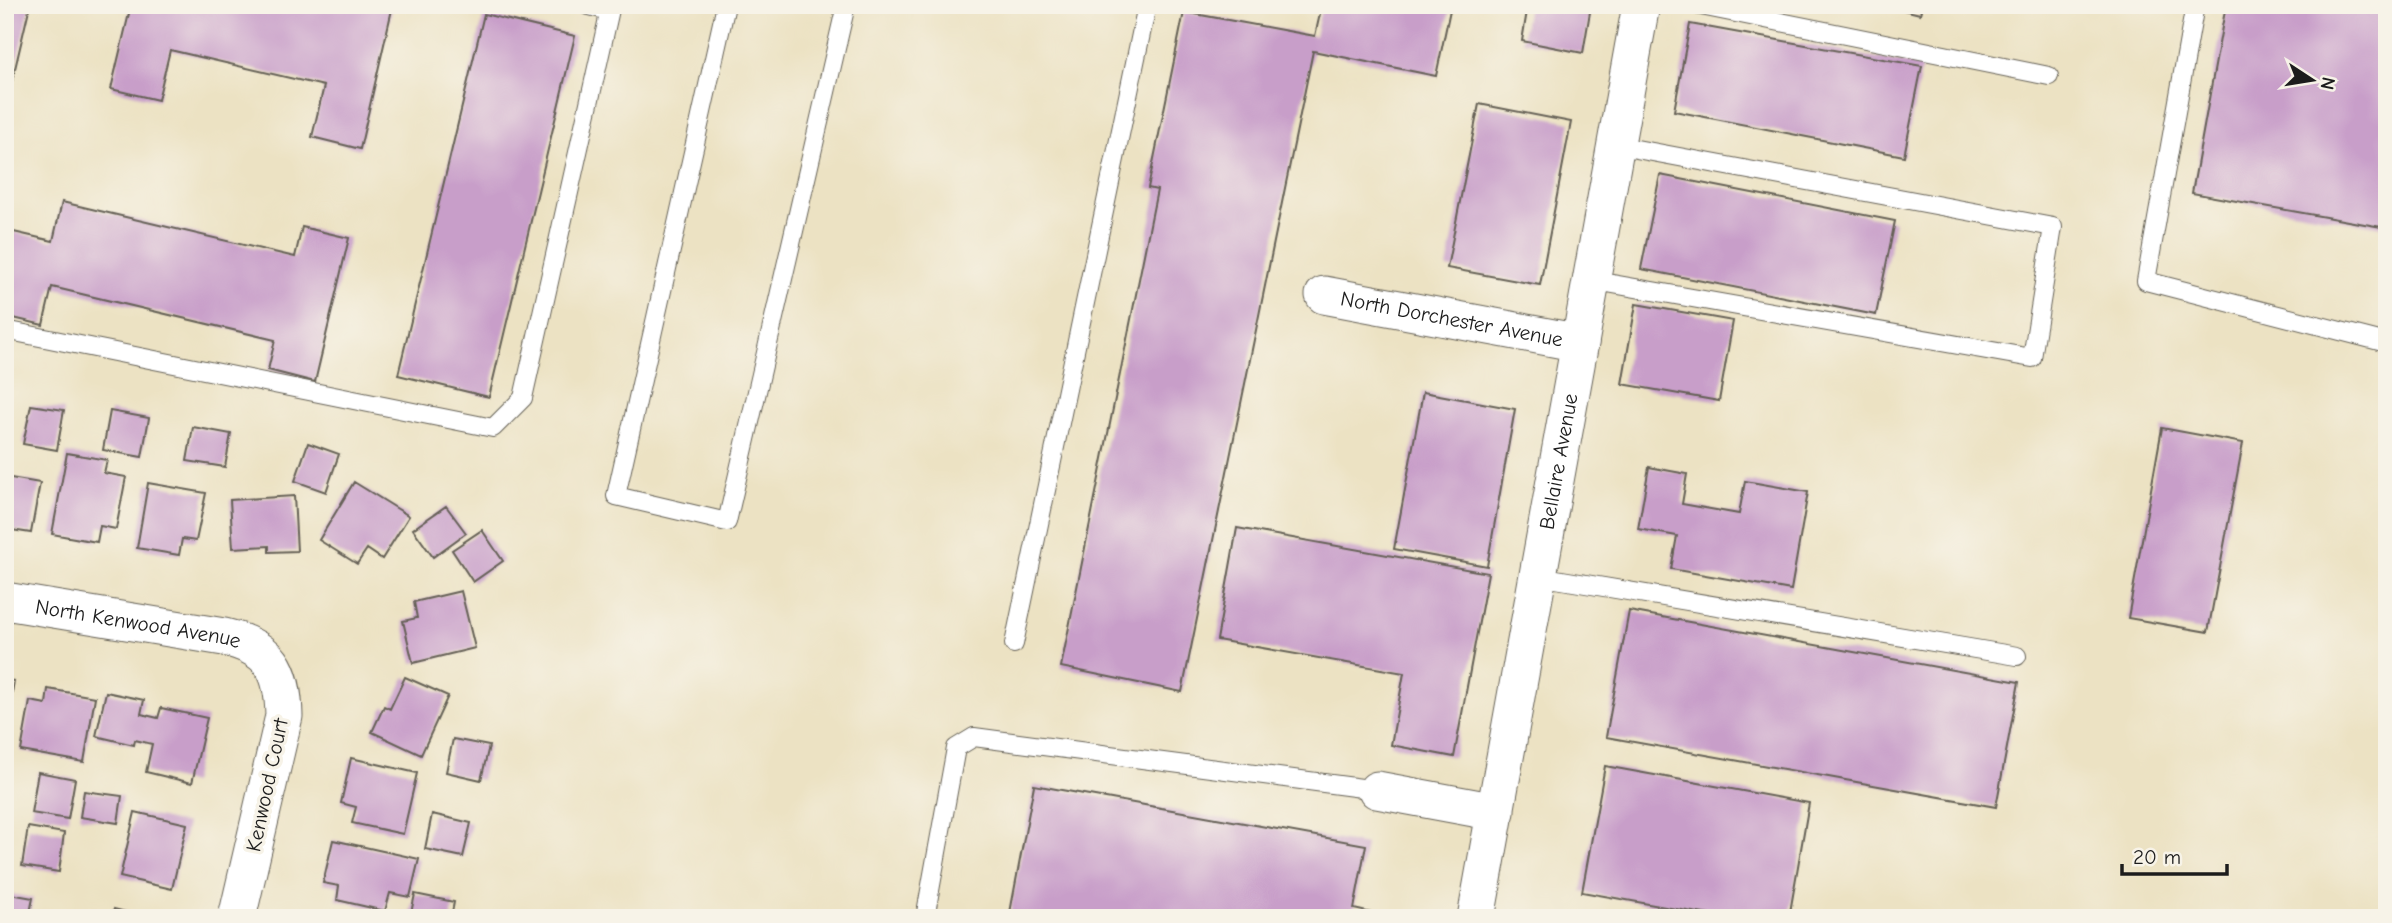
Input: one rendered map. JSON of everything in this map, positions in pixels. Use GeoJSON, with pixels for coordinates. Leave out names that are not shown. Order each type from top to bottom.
{"type":"FeatureCollection","features":[{"type":"Feature","properties":{"kind":"street","name":"Bellaire Avenue"},"geometry":{"type":"LineString","coordinates":[[1476,918],[1641,5]]}},
{"type":"Feature","properties":{"kind":"street","name":"North Dorchester Avenue"},"geometry":{"type":"LineString","coordinates":[[1324,295],[1580,343]]}},
{"type":"Feature","properties":{"kind":"street","name":"North Kenwood Avenue"},"geometry":{"type":"LineString","coordinates":[[5,601],[241,640],[267,654]]}},
{"type":"Feature","properties":{"kind":"street","name":"Kenwood Court"},"geometry":{"type":"LineString","coordinates":[[237,918],[284,716],[281,683],[267,654]]}},
{"type":"Feature","properties":{"kind":"street"},"geometry":{"type":"LineString","coordinates":[[1377,790],[1496,812]]}},
{"type":"Feature","properties":{"kind":"lane"},"geometry":{"type":"LineString","coordinates":[[5,330],[493,428],[506,418],[523,398],[610,8],[586,5]]}},
{"type":"Feature","properties":{"kind":"lane"},"geometry":{"type":"LineString","coordinates":[[726,5],[616,496],[727,522],[846,5]]}},
{"type":"Feature","properties":{"kind":"lane"},"geometry":{"type":"LineString","coordinates":[[1014,644],[1147,5]]}},
{"type":"Feature","properties":{"kind":"lane"},"geometry":{"type":"LineString","coordinates":[[1696,5],[2049,76]]}},
{"type":"Feature","properties":{"kind":"lane"},"geometry":{"type":"LineString","coordinates":[[2195,5],[2146,281],[2387,343]]}},
{"type":"Feature","properties":{"kind":"lane"},"geometry":{"type":"LineString","coordinates":[[1590,280],[2032,358],[2053,227],[1615,145]]}},
{"type":"Feature","properties":{"kind":"lane"},"geometry":{"type":"LineString","coordinates":[[1538,576],[2017,656]]}},
{"type":"Feature","properties":{"kind":"lane"},"geometry":{"type":"LineString","coordinates":[[925,918],[957,748],[974,737],[1377,790]]}},
{"type":"Feature","properties":{"kind":"building"},"geometry":{"type":"Polygon","coordinates":[[[5,5],[30,5],[6,107],[5,107],[5,5]]]}},
{"type":"Feature","properties":{"kind":"building"},"geometry":{"type":"Polygon","coordinates":[[[131,5],[393,5],[360,149],[312,137],[324,86],[170,50],[158,100],[111,89],[131,5]]]}},
{"type":"Feature","properties":{"kind":"building"},"geometry":{"type":"Polygon","coordinates":[[[1322,5],[1451,5],[1436,76],[1313,51],[1182,692],[1061,667],[1157,190],[1148,188],[1184,12],[1315,36],[1322,5]]]}},
{"type":"Feature","properties":{"kind":"building"},"geometry":{"type":"Polygon","coordinates":[[[1528,5],[1591,6],[1583,53],[1522,41],[1528,5]]]}},
{"type":"Feature","properties":{"kind":"building"},"geometry":{"type":"Polygon","coordinates":[[[1883,5],[1922,5],[1920,14],[1883,5]]]}},
{"type":"Feature","properties":{"kind":"building"},"geometry":{"type":"Polygon","coordinates":[[[2226,5],[2387,5],[2387,228],[2192,193],[2226,5]]]}},
{"type":"Feature","properties":{"kind":"building"},"geometry":{"type":"Polygon","coordinates":[[[484,14],[575,36],[489,397],[398,375],[484,14]]]}},
{"type":"Feature","properties":{"kind":"building"},"geometry":{"type":"Polygon","coordinates":[[[1690,24],[1922,66],[1904,156],[1674,111],[1690,24]]]}},
{"type":"Feature","properties":{"kind":"building"},"geometry":{"type":"Polygon","coordinates":[[[1479,104],[1571,122],[1540,285],[1447,268],[1479,104]]]}},
{"type":"Feature","properties":{"kind":"building"},"geometry":{"type":"Polygon","coordinates":[[[1660,175],[1895,221],[1876,315],[1641,269],[1660,175]]]}},
{"type":"Feature","properties":{"kind":"building"},"geometry":{"type":"Polygon","coordinates":[[[62,202],[295,257],[302,227],[349,238],[315,382],[268,370],[275,340],[52,287],[43,325],[5,316],[5,230],[53,241],[62,202]]]}},
{"type":"Feature","properties":{"kind":"building"},"geometry":{"type":"Polygon","coordinates":[[[1636,304],[1733,321],[1719,401],[1622,384],[1636,304]]]}},
{"type":"Feature","properties":{"kind":"building"},"geometry":{"type":"Polygon","coordinates":[[[1423,392],[1515,409],[1487,566],[1394,549],[1423,392]]]}},
{"type":"Feature","properties":{"kind":"building"},"geometry":{"type":"Polygon","coordinates":[[[31,405],[64,410],[57,450],[23,444],[31,405]]]}},
{"type":"Feature","properties":{"kind":"building"},"geometry":{"type":"Polygon","coordinates":[[[110,411],[149,418],[142,457],[103,450],[110,411]]]}},
{"type":"Feature","properties":{"kind":"building"},"geometry":{"type":"Polygon","coordinates":[[[193,427],[231,434],[225,467],[187,461],[193,427]]]}},
{"type":"Feature","properties":{"kind":"building"},"geometry":{"type":"Polygon","coordinates":[[[2162,428],[2243,443],[2208,632],[2128,618],[2162,428]]]}},
{"type":"Feature","properties":{"kind":"building"},"geometry":{"type":"Polygon","coordinates":[[[308,443],[339,454],[326,492],[295,481],[308,443]]]}},
{"type":"Feature","properties":{"kind":"building"},"geometry":{"type":"Polygon","coordinates":[[[67,453],[107,460],[104,473],[126,477],[116,529],[100,526],[97,542],[52,534],[67,453]]]}},
{"type":"Feature","properties":{"kind":"building"},"geometry":{"type":"Polygon","coordinates":[[[1649,467],[1687,474],[1682,504],[1739,514],[1745,481],[1808,492],[1791,590],[1671,569],[1677,536],[1638,529],[1649,467]]]}},
{"type":"Feature","properties":{"kind":"building"},"geometry":{"type":"Polygon","coordinates":[[[5,477],[40,483],[31,533],[5,529],[5,477]]]}},
{"type":"Feature","properties":{"kind":"building"},"geometry":{"type":"Polygon","coordinates":[[[354,482],[409,516],[382,559],[367,549],[357,564],[319,540],[354,482]]]}},
{"type":"Feature","properties":{"kind":"building"},"geometry":{"type":"Polygon","coordinates":[[[148,483],[206,493],[196,541],[182,539],[179,555],[137,548],[148,483]]]}},
{"type":"Feature","properties":{"kind":"building"},"geometry":{"type":"Polygon","coordinates":[[[294,496],[297,551],[269,552],[269,546],[233,548],[230,500],[294,496]]]}},
{"type":"Feature","properties":{"kind":"building"},"geometry":{"type":"Polygon","coordinates":[[[446,506],[466,533],[433,557],[413,529],[446,506]]]}},
{"type":"Feature","properties":{"kind":"building"},"geometry":{"type":"Polygon","coordinates":[[[1237,528],[1488,573],[1454,757],[1391,745],[1404,673],[1217,640],[1237,528]]]}},
{"type":"Feature","properties":{"kind":"building"},"geometry":{"type":"Polygon","coordinates":[[[482,530],[503,561],[473,582],[452,550],[482,530]]]}},
{"type":"Feature","properties":{"kind":"building"},"geometry":{"type":"Polygon","coordinates":[[[461,591],[475,648],[413,663],[403,621],[417,618],[414,602],[461,591]]]}},
{"type":"Feature","properties":{"kind":"building"},"geometry":{"type":"Polygon","coordinates":[[[1629,611],[2019,682],[1996,807],[1606,737],[1629,611]]]}},
{"type":"Feature","properties":{"kind":"building"},"geometry":{"type":"Polygon","coordinates":[[[405,677],[448,696],[421,755],[372,732],[384,706],[390,709],[405,677]]]}},
{"type":"Feature","properties":{"kind":"building"},"geometry":{"type":"Polygon","coordinates":[[[5,680],[14,681],[7,723],[5,723],[5,680]]]}},
{"type":"Feature","properties":{"kind":"building"},"geometry":{"type":"Polygon","coordinates":[[[48,689],[95,697],[84,762],[21,751],[30,701],[46,704],[48,689]]]}},
{"type":"Feature","properties":{"kind":"building"},"geometry":{"type":"Polygon","coordinates":[[[106,692],[144,700],[141,714],[158,718],[161,708],[207,718],[192,783],[146,772],[152,744],[135,740],[134,745],[96,736],[106,692]]]}},
{"type":"Feature","properties":{"kind":"building"},"geometry":{"type":"Polygon","coordinates":[[[453,739],[489,746],[481,780],[446,772],[453,739]]]}},
{"type":"Feature","properties":{"kind":"building"},"geometry":{"type":"Polygon","coordinates":[[[351,758],[417,773],[403,834],[352,823],[356,807],[341,803],[351,758]]]}},
{"type":"Feature","properties":{"kind":"building"},"geometry":{"type":"Polygon","coordinates":[[[1605,766],[1809,803],[1789,918],[1726,918],[1582,892],[1605,766]]]}},
{"type":"Feature","properties":{"kind":"building"},"geometry":{"type":"Polygon","coordinates":[[[38,772],[75,779],[68,819],[31,813],[38,772]]]}},
{"type":"Feature","properties":{"kind":"building"},"geometry":{"type":"Polygon","coordinates":[[[1034,785],[1366,845],[1354,909],[1393,918],[1009,918],[1034,785]]]}},
{"type":"Feature","properties":{"kind":"building"},"geometry":{"type":"Polygon","coordinates":[[[84,791],[122,796],[118,823],[80,817],[84,791]]]}},
{"type":"Feature","properties":{"kind":"building"},"geometry":{"type":"Polygon","coordinates":[[[135,812],[187,824],[172,889],[120,877],[135,812]]]}},
{"type":"Feature","properties":{"kind":"building"},"geometry":{"type":"Polygon","coordinates":[[[432,814],[471,823],[463,857],[425,849],[432,814]]]}},
{"type":"Feature","properties":{"kind":"building"},"geometry":{"type":"Polygon","coordinates":[[[28,827],[64,833],[59,872],[22,866],[28,827]]]}},
{"type":"Feature","properties":{"kind":"building"},"geometry":{"type":"Polygon","coordinates":[[[333,840],[419,859],[410,897],[390,893],[385,911],[337,900],[339,886],[323,883],[333,840]]]}},
{"type":"Feature","properties":{"kind":"building"},"geometry":{"type":"Polygon","coordinates":[[[5,893],[33,898],[29,918],[5,918],[5,893]]]}},
{"type":"Feature","properties":{"kind":"building"},"geometry":{"type":"Polygon","coordinates":[[[415,894],[454,902],[451,918],[410,918],[415,894]]]}},
{"type":"Feature","properties":{"kind":"building"},"geometry":{"type":"Polygon","coordinates":[[[114,909],[145,917],[145,918],[112,918],[114,909]]]}}]}
